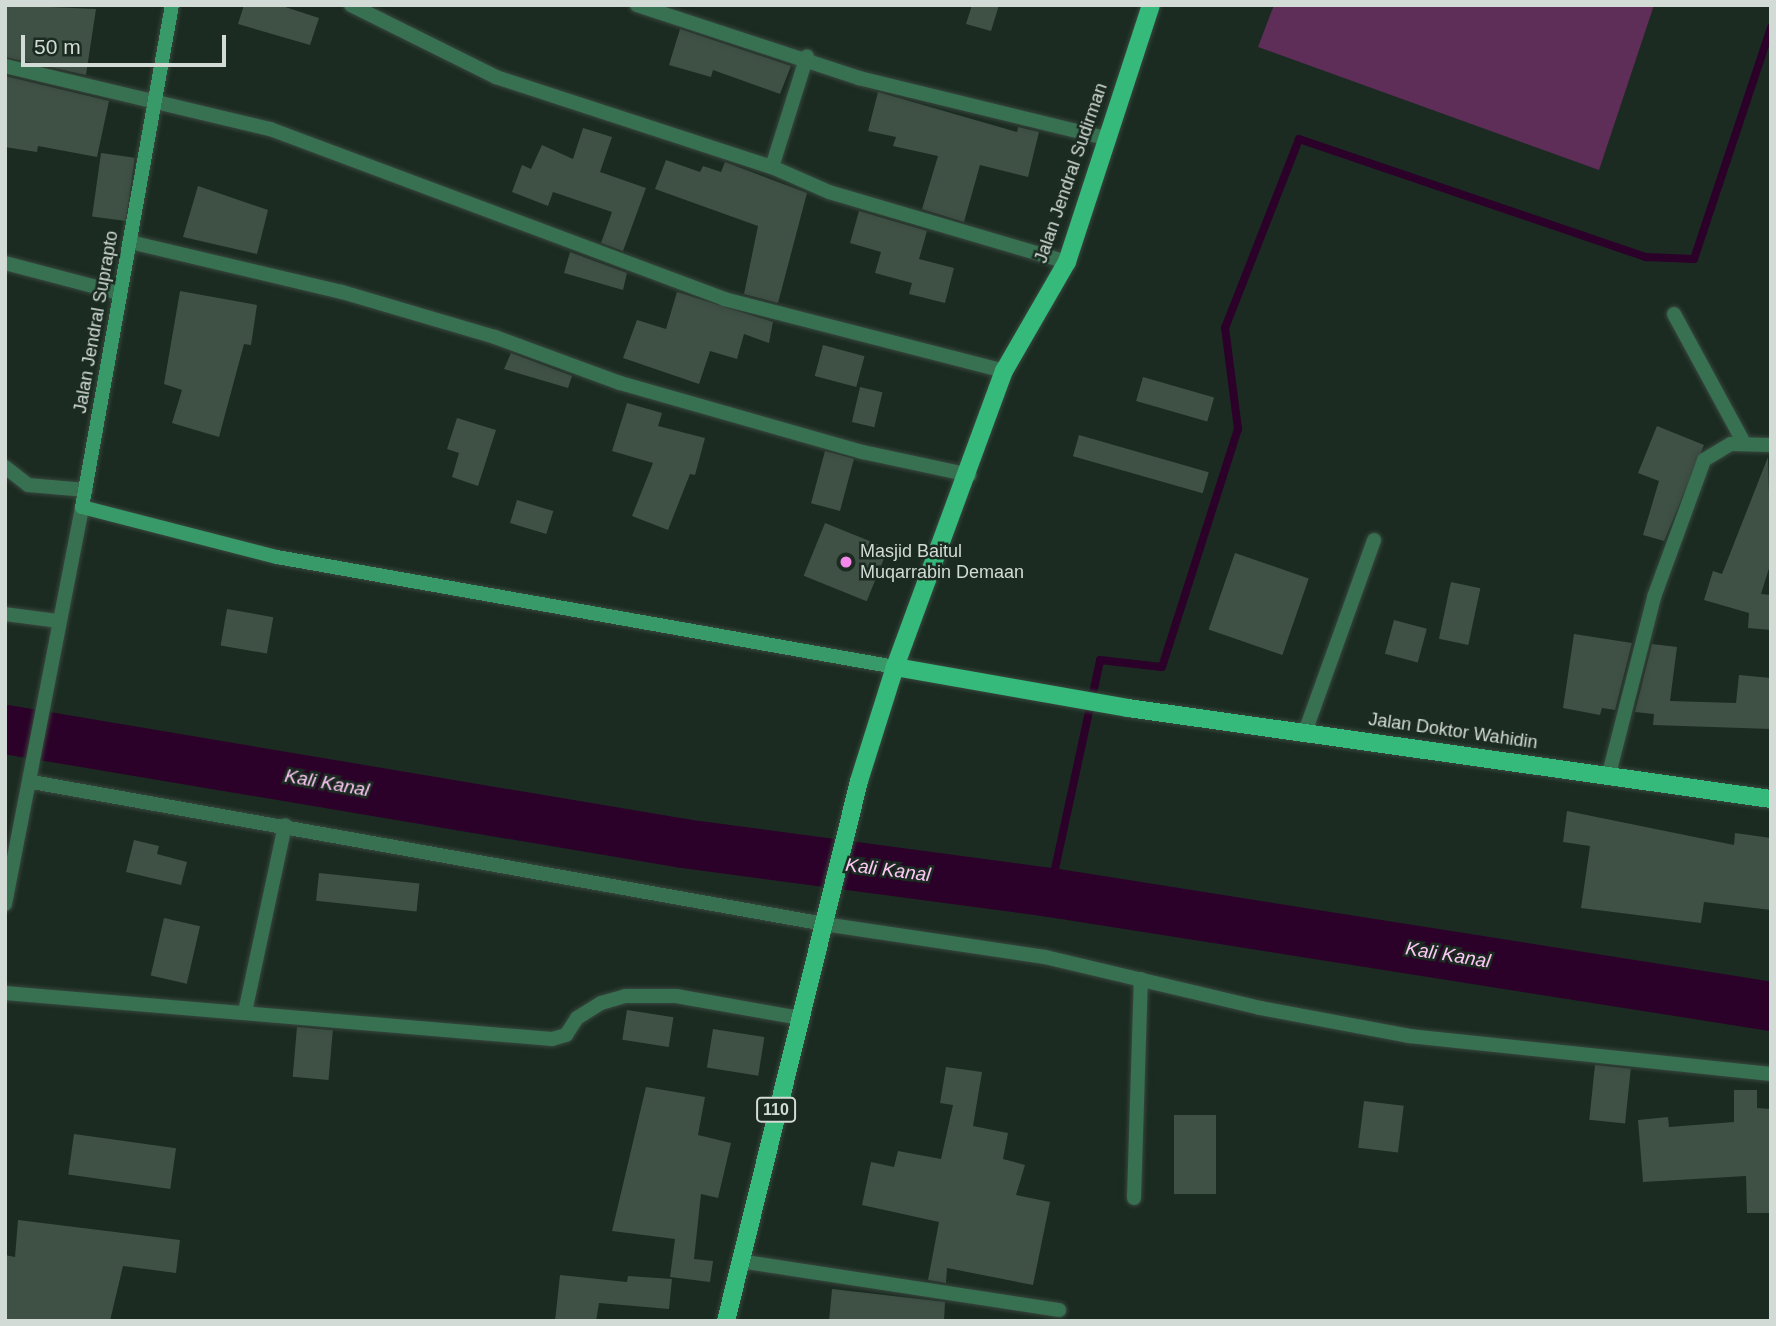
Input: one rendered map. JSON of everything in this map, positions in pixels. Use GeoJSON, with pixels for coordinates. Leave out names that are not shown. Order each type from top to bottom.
{"type":"FeatureCollection","features":[{"type":"Feature","properties":{"kind":"main road","name":"Jalan Jendral Suprapto"},"geometry":{"type":"LineString","coordinates":[[82,507],[172,5]]}},
{"type":"Feature","properties":{"kind":"main road","name":"Jalan Jendral Sudirman"},"geometry":{"type":"LineString","coordinates":[[824,924],[859,781],[895,667],[970,475],[1004,371],[1067,261],[1151,5]]}},
{"type":"Feature","properties":{"kind":"main road"},"geometry":{"type":"LineString","coordinates":[[82,507],[277,556],[895,667]]}},
{"type":"Feature","properties":{"kind":"main road","name":"Jalan Doktor Wahidin"},"geometry":{"type":"LineString","coordinates":[[895,667],[1128,708],[1771,799]]}},
{"type":"Feature","properties":{"kind":"main road","name":"110"},"geometry":{"type":"LineString","coordinates":[[726,1321],[824,924]]}},
{"type":"Feature","properties":{"kind":"street"},"geometry":{"type":"LineString","coordinates":[[351,5],[496,77],[772,166],[829,192],[1067,261]]}},
{"type":"Feature","properties":{"kind":"street"},"geometry":{"type":"LineString","coordinates":[[637,5],[807,57],[859,78],[1106,138]]}},
{"type":"Feature","properties":{"kind":"street"},"geometry":{"type":"LineString","coordinates":[[772,166],[807,57]]}},
{"type":"Feature","properties":{"kind":"street"},"geometry":{"type":"LineString","coordinates":[[5,66],[154,98],[354,158],[724,299],[1004,371]]}},
{"type":"Feature","properties":{"kind":"street"},"geometry":{"type":"LineString","coordinates":[[130,242],[342,292],[495,337],[620,383],[863,453],[970,475]]}},
{"type":"Feature","properties":{"kind":"street"},"geometry":{"type":"LineString","coordinates":[[5,262],[119,293]]}},
{"type":"Feature","properties":{"kind":"street"},"geometry":{"type":"LineString","coordinates":[[1674,314],[1744,443]]}},
{"type":"Feature","properties":{"kind":"street"},"geometry":{"type":"LineString","coordinates":[[1609,774],[1654,597],[1689,492],[1704,460],[1718,449],[1744,443],[1771,445]]}},
{"type":"Feature","properties":{"kind":"street"},"geometry":{"type":"LineString","coordinates":[[5,467],[28,485],[86,490]]}},
{"type":"Feature","properties":{"kind":"street","name":"Jalan Jendral Suprapto"},"geometry":{"type":"LineString","coordinates":[[5,904],[32,782],[58,621],[82,507]]}},
{"type":"Feature","properties":{"kind":"street"},"geometry":{"type":"LineString","coordinates":[[1305,732],[1374,540]]}},
{"type":"Feature","properties":{"kind":"street"},"geometry":{"type":"LineString","coordinates":[[5,614],[58,621]]}},
{"type":"Feature","properties":{"kind":"street"},"geometry":{"type":"LineString","coordinates":[[32,782],[285,825],[824,924],[984,946],[1409,1036],[1771,1074]]}},
{"type":"Feature","properties":{"kind":"street"},"geometry":{"type":"LineString","coordinates":[[245,1012],[285,825]]}},
{"type":"Feature","properties":{"kind":"street"},"geometry":{"type":"LineString","coordinates":[[1134,1199],[1141,979]]}},
{"type":"Feature","properties":{"kind":"street"},"geometry":{"type":"LineString","coordinates":[[5,993],[552,1039],[566,1035],[577,1018],[601,1003],[625,996],[676,996],[799,1018]]}},
{"type":"Feature","properties":{"kind":"street"},"geometry":{"type":"LineString","coordinates":[[739,1261],[1059,1310]]}},
{"type":"Feature","properties":{"kind":"shaded area"},"geometry":{"type":"Polygon","coordinates":[[[1274,5],[1654,5],[1599,170],[1258,47],[1274,5]]]}},
{"type":"Feature","properties":{"kind":"building"},"geometry":{"type":"Polygon","coordinates":[[[5,5],[96,9],[86,75],[5,57],[5,5]]]}},
{"type":"Feature","properties":{"kind":"building"},"geometry":{"type":"Polygon","coordinates":[[[244,5],[279,5],[319,18],[310,45],[238,24],[244,5]]]}},
{"type":"Feature","properties":{"kind":"building"},"geometry":{"type":"Polygon","coordinates":[[[972,5],[999,5],[991,31],[966,24],[972,5]]]}},
{"type":"Feature","properties":{"kind":"building"},"geometry":{"type":"Polygon","coordinates":[[[680,29],[791,66],[780,94],[713,70],[711,77],[669,65],[680,29]]]}},
{"type":"Feature","properties":{"kind":"building"},"geometry":{"type":"Polygon","coordinates":[[[5,76],[109,101],[97,157],[38,146],[37,152],[5,147],[5,76]]]}},
{"type":"Feature","properties":{"kind":"building"},"geometry":{"type":"Polygon","coordinates":[[[878,92],[1017,132],[1018,127],[1039,132],[1028,177],[980,165],[964,222],[922,209],[938,156],[893,146],[896,137],[868,131],[878,92]]]}},
{"type":"Feature","properties":{"kind":"building"},"geometry":{"type":"Polygon","coordinates":[[[583,128],[612,137],[600,172],[646,188],[623,251],[601,243],[612,212],[553,192],[548,206],[512,192],[522,165],[531,169],[542,145],[573,159],[583,128]]]}},
{"type":"Feature","properties":{"kind":"building"},"geometry":{"type":"Polygon","coordinates":[[[101,153],[135,158],[126,221],[92,216],[101,153]]]}},
{"type":"Feature","properties":{"kind":"building"},"geometry":{"type":"Polygon","coordinates":[[[666,160],[700,172],[703,166],[721,172],[725,162],[807,193],[778,303],[744,294],[758,226],[655,189],[666,160]]]}},
{"type":"Feature","properties":{"kind":"building"},"geometry":{"type":"Polygon","coordinates":[[[198,186],[268,210],[257,254],[183,237],[198,186]]]}},
{"type":"Feature","properties":{"kind":"building"},"geometry":{"type":"Polygon","coordinates":[[[859,211],[927,231],[919,259],[954,268],[945,303],[909,294],[912,283],[875,273],[881,252],[850,243],[859,211]]]}},
{"type":"Feature","properties":{"kind":"building"},"geometry":{"type":"Polygon","coordinates":[[[570,252],[627,273],[623,290],[564,273],[570,252]]]}},
{"type":"Feature","properties":{"kind":"building"},"geometry":{"type":"Polygon","coordinates":[[[180,291],[257,305],[251,345],[244,344],[219,437],[172,423],[182,390],[164,384],[180,291]]]}},
{"type":"Feature","properties":{"kind":"building"},"geometry":{"type":"Polygon","coordinates":[[[677,292],[773,322],[769,343],[744,334],[737,359],[710,351],[699,384],[623,358],[637,320],[666,329],[677,292]]]}},
{"type":"Feature","properties":{"kind":"building"},"geometry":{"type":"Polygon","coordinates":[[[823,345],[865,356],[856,387],[815,376],[823,345]]]}},
{"type":"Feature","properties":{"kind":"building"},"geometry":{"type":"Polygon","coordinates":[[[511,353],[572,376],[568,388],[504,369],[511,353]]]}},
{"type":"Feature","properties":{"kind":"building"},"geometry":{"type":"Polygon","coordinates":[[[1143,377],[1214,397],[1207,421],[1136,401],[1143,377]]]}},
{"type":"Feature","properties":{"kind":"building"},"geometry":{"type":"Polygon","coordinates":[[[860,387],[882,392],[874,427],[852,422],[860,387]]]}},
{"type":"Feature","properties":{"kind":"building"},"geometry":{"type":"Polygon","coordinates":[[[627,403],[662,413],[658,426],[705,438],[695,475],[690,474],[668,530],[632,516],[653,463],[612,451],[627,403]]]}},
{"type":"Feature","properties":{"kind":"building"},"geometry":{"type":"Polygon","coordinates":[[[457,418],[496,430],[478,486],[452,477],[459,453],[447,449],[457,418]]]}},
{"type":"Feature","properties":{"kind":"building"},"geometry":{"type":"Polygon","coordinates":[[[1657,426],[1704,445],[1664,541],[1643,535],[1659,481],[1638,473],[1657,426]]]}},
{"type":"Feature","properties":{"kind":"building"},"geometry":{"type":"Polygon","coordinates":[[[1079,435],[1209,472],[1203,493],[1073,456],[1079,435]]]}},
{"type":"Feature","properties":{"kind":"building"},"geometry":{"type":"Polygon","coordinates":[[[825,451],[854,459],[840,511],[811,503],[825,451]]]}},
{"type":"Feature","properties":{"kind":"building"},"geometry":{"type":"Polygon","coordinates":[[[1768,457],[1771,562],[1761,594],[1771,595],[1771,630],[1748,628],[1749,613],[1704,600],[1713,571],[1722,574],[1768,457]]]}},
{"type":"Feature","properties":{"kind":"building"},"geometry":{"type":"Polygon","coordinates":[[[517,500],[553,511],[546,534],[510,523],[517,500]]]}},
{"type":"Feature","properties":{"kind":"building","name":"Masjid Baitul Muqarrabin Demaan"},"geometry":{"type":"Polygon","coordinates":[[[825,523],[888,548],[867,601],[804,576],[825,523]]]}},
{"type":"Feature","properties":{"kind":"building"},"geometry":{"type":"Polygon","coordinates":[[[1235,553],[1309,578],[1282,655],[1209,630],[1235,553]]]}},
{"type":"Feature","properties":{"kind":"building"},"geometry":{"type":"Polygon","coordinates":[[[1451,582],[1480,588],[1468,645],[1439,639],[1451,582]]]}},
{"type":"Feature","properties":{"kind":"building"},"geometry":{"type":"Polygon","coordinates":[[[227,609],[273,617],[267,654],[221,645],[227,609]]]}},
{"type":"Feature","properties":{"kind":"building"},"geometry":{"type":"Polygon","coordinates":[[[1394,620],[1427,629],[1418,663],[1385,654],[1394,620]]]}},
{"type":"Feature","properties":{"kind":"building"},"geometry":{"type":"Polygon","coordinates":[[[1574,634],[1632,643],[1615,710],[1602,708],[1600,715],[1563,708],[1574,634]]]}},
{"type":"Feature","properties":{"kind":"building"},"geometry":{"type":"Polygon","coordinates":[[[1652,644],[1677,647],[1670,701],[1736,703],[1739,675],[1771,678],[1771,729],[1653,725],[1654,714],[1635,712],[1652,644]]]}},
{"type":"Feature","properties":{"kind":"building"},"geometry":{"type":"Polygon","coordinates":[[[1567,811],[1734,845],[1735,833],[1771,838],[1771,910],[1704,902],[1701,923],[1581,908],[1590,846],[1563,842],[1567,811]]]}},
{"type":"Feature","properties":{"kind":"building"},"geometry":{"type":"Polygon","coordinates":[[[134,840],[159,846],[157,854],[187,862],[181,885],[126,872],[134,840]]]}},
{"type":"Feature","properties":{"kind":"building"},"geometry":{"type":"Polygon","coordinates":[[[319,873],[419,884],[417,911],[316,901],[319,873]]]}},
{"type":"Feature","properties":{"kind":"building"},"geometry":{"type":"Polygon","coordinates":[[[164,918],[200,926],[187,984],[151,975],[164,918]]]}},
{"type":"Feature","properties":{"kind":"building"},"geometry":{"type":"Polygon","coordinates":[[[627,1010],[673,1017],[669,1047],[622,1040],[627,1010]]]}},
{"type":"Feature","properties":{"kind":"building"},"geometry":{"type":"Polygon","coordinates":[[[297,1027],[333,1030],[329,1080],[293,1077],[297,1027]]]}},
{"type":"Feature","properties":{"kind":"building"},"geometry":{"type":"Polygon","coordinates":[[[713,1029],[764,1037],[758,1076],[707,1068],[713,1029]]]}},
{"type":"Feature","properties":{"kind":"building"},"geometry":{"type":"Polygon","coordinates":[[[1595,1065],[1631,1069],[1625,1123],[1589,1120],[1595,1065]]]}},
{"type":"Feature","properties":{"kind":"building"},"geometry":{"type":"Polygon","coordinates":[[[946,1067],[982,1072],[973,1126],[1008,1133],[1003,1159],[1025,1165],[1016,1195],[1050,1202],[1033,1285],[947,1268],[946,1283],[928,1280],[939,1222],[862,1205],[871,1162],[894,1167],[898,1151],[941,1159],[953,1105],[940,1103],[946,1067]]]}},
{"type":"Feature","properties":{"kind":"building"},"geometry":{"type":"Polygon","coordinates":[[[646,1087],[705,1097],[698,1135],[731,1143],[718,1198],[701,1194],[694,1259],[713,1261],[710,1282],[670,1277],[675,1239],[612,1231],[646,1087]]]}},
{"type":"Feature","properties":{"kind":"building"},"geometry":{"type":"Polygon","coordinates":[[[1734,1090],[1757,1090],[1757,1108],[1771,1109],[1771,1213],[1747,1213],[1746,1176],[1643,1182],[1638,1120],[1668,1117],[1669,1127],[1734,1122],[1734,1090]]]}},
{"type":"Feature","properties":{"kind":"building"},"geometry":{"type":"Polygon","coordinates":[[[1364,1101],[1404,1106],[1398,1153],[1358,1148],[1364,1101]]]}},
{"type":"Feature","properties":{"kind":"building"},"geometry":{"type":"Polygon","coordinates":[[[1174,1115],[1216,1115],[1216,1194],[1174,1194],[1174,1115]]]}},
{"type":"Feature","properties":{"kind":"building"},"geometry":{"type":"Polygon","coordinates":[[[74,1134],[176,1148],[170,1189],[68,1175],[74,1134]]]}},
{"type":"Feature","properties":{"kind":"building"},"geometry":{"type":"Polygon","coordinates":[[[18,1220],[180,1240],[176,1273],[123,1266],[110,1321],[5,1321],[5,1255],[15,1257],[18,1220]]]}},
{"type":"Feature","properties":{"kind":"building"},"geometry":{"type":"Polygon","coordinates":[[[560,1275],[627,1282],[628,1276],[672,1279],[669,1309],[599,1303],[596,1321],[555,1321],[560,1275]]]}},
{"type":"Feature","properties":{"kind":"building"},"geometry":{"type":"Polygon","coordinates":[[[832,1289],[945,1302],[944,1321],[829,1321],[832,1289]]]}},
{"type":"Feature","properties":{"kind":"waterway"},"geometry":{"type":"LineString","coordinates":[[1050,892],[1100,660],[1162,667],[1238,429],[1225,328],[1299,139],[1646,257],[1694,259],[1771,27]]}},
{"type":"Feature","properties":{"kind":"waterway","name":"Kali Kanal"},"geometry":{"type":"LineString","coordinates":[[5,729],[683,843],[1050,892],[1771,1006]]}},
{"type":"Feature","properties":{"kind":"place","name":"Masjid Baitul Muqarrabin Demaan"},"geometry":{"type":"Point","coordinates":[846,562]}}]}
